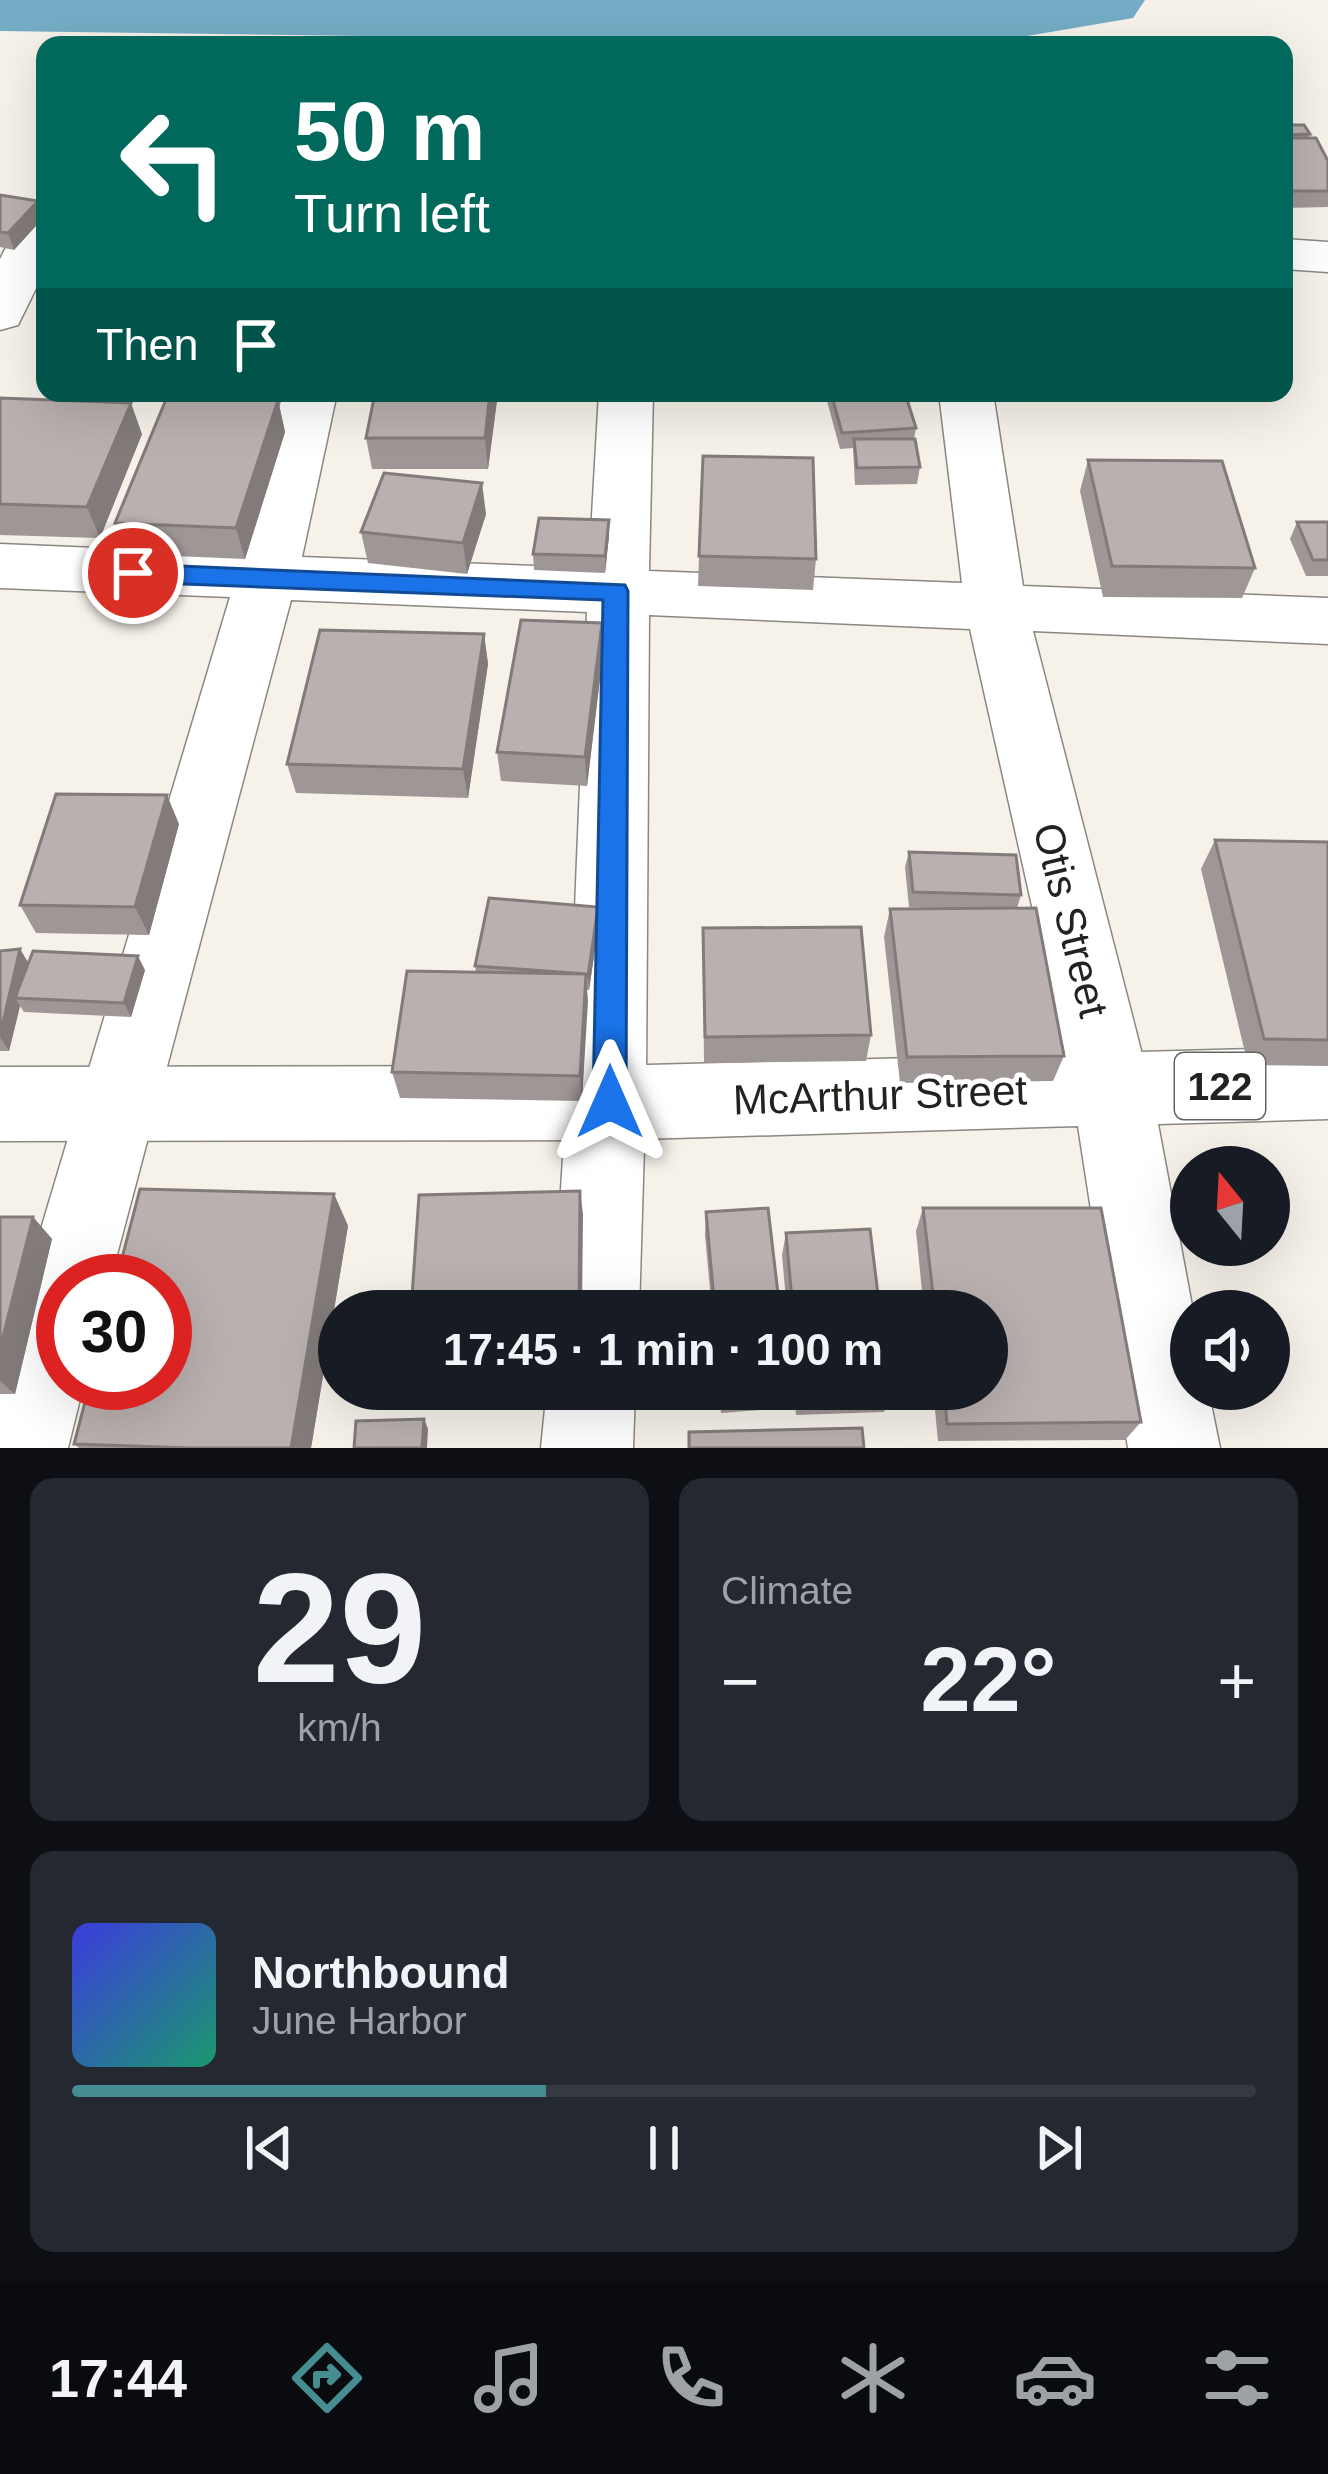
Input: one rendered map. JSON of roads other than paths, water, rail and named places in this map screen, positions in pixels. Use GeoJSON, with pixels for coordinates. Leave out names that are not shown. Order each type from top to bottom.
{"type":"FeatureCollection","features":[{"type":"Feature","properties":{"kind":"street"},"geometry":{"type":"LineString","coordinates":[[0,201],[36,202]]}},
{"type":"Feature","properties":{"kind":"street"},"geometry":{"type":"LineString","coordinates":[[0,314],[36,234]]}},
{"type":"Feature","properties":{"kind":"street"},"geometry":{"type":"LineString","coordinates":[[1293,254],[1328,256]]}},
{"type":"Feature","properties":{"kind":"street"},"geometry":{"type":"LineString","coordinates":[[74,1254],[266,580],[308,402]]}},
{"type":"Feature","properties":{"kind":"street"},"geometry":{"type":"LineString","coordinates":[[597,1290],[610,1102],[616,591],[626,402]]}},
{"type":"Feature","properties":{"kind":"street","name":"Otis Street"},"geometry":{"type":"LineString","coordinates":[[967,402],[995,604],[1112,1089],[1174,1448]]}},
{"type":"Feature","properties":{"kind":"street"},"geometry":{"type":"LineString","coordinates":[[0,566],[1328,621]]}},
{"type":"Feature","properties":{"kind":"street","name":"McArthur Street"},"geometry":{"type":"LineString","coordinates":[[0,1104],[610,1102],[1328,1083]]}},
{"type":"Feature","properties":{"kind":"street"},"geometry":{"type":"LineString","coordinates":[[22,1448],[36,1396]]}},
{"type":"Feature","properties":{"kind":"street"},"geometry":{"type":"LineString","coordinates":[[587,1448],[590,1410]]}},
{"type":"Feature","properties":{"kind":"waterway"},"geometry":{"type":"LineString","coordinates":[[0,6],[583,14],[1021,12],[1103,0]]}}]}
